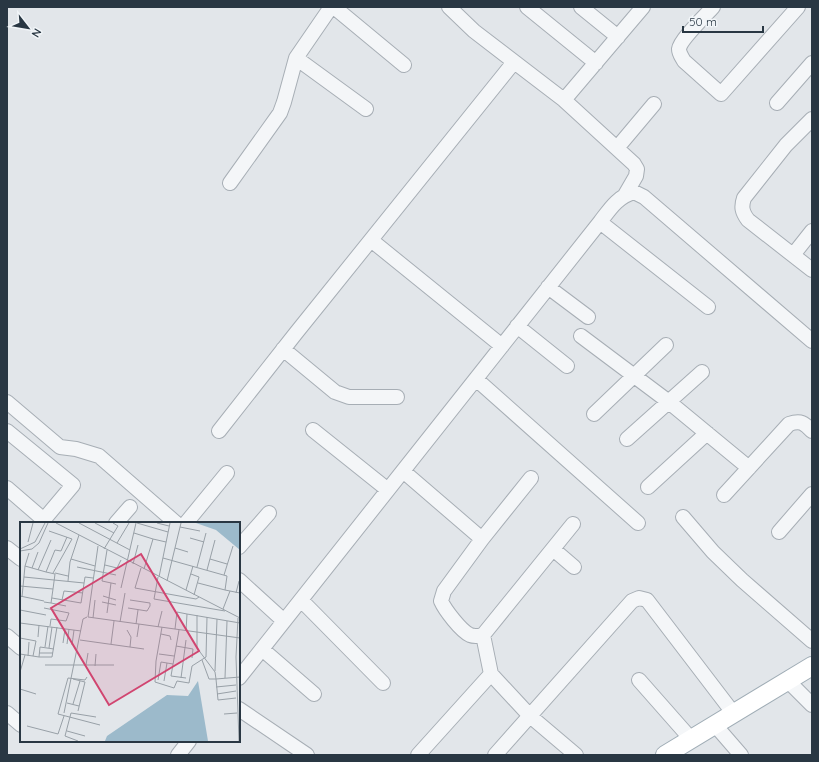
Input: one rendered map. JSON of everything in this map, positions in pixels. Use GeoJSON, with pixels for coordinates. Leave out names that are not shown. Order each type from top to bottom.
{"type":"FeatureCollection","features":[{"type":"Feature","properties":{"kind":"main road"},"geometry":{"type":"LineString","coordinates":[[665,755],[812,666]]}},
{"type":"Feature","properties":{"kind":"street"},"geometry":{"type":"LineString","coordinates":[[230,184],[280,112],[296,58],[332,7],[404,65]]}},
{"type":"Feature","properties":{"kind":"street"},"geometry":{"type":"LineString","coordinates":[[240,677],[614,204],[625,195],[636,176],[637,169],[634,164],[617,148],[564,100],[474,31],[450,7]]}},
{"type":"Feature","properties":{"kind":"street"},"geometry":{"type":"LineString","coordinates":[[527,7],[596,63]]}},
{"type":"Feature","properties":{"kind":"street"},"geometry":{"type":"LineString","coordinates":[[581,7],[618,37]]}},
{"type":"Feature","properties":{"kind":"street"},"geometry":{"type":"LineString","coordinates":[[712,7],[684,39],[679,49],[680,55],[684,60],[721,94],[798,7]]}},
{"type":"Feature","properties":{"kind":"street"},"geometry":{"type":"LineString","coordinates":[[564,100],[618,37],[636,9]]}},
{"type":"Feature","properties":{"kind":"street"},"geometry":{"type":"LineString","coordinates":[[296,58],[366,109]]}},
{"type":"Feature","properties":{"kind":"street"},"geometry":{"type":"LineString","coordinates":[[218,431],[514,62]]}},
{"type":"Feature","properties":{"kind":"street"},"geometry":{"type":"LineString","coordinates":[[777,102],[812,63]]}},
{"type":"Feature","properties":{"kind":"street"},"geometry":{"type":"LineString","coordinates":[[617,148],[654,104]]}},
{"type":"Feature","properties":{"kind":"street"},"geometry":{"type":"LineString","coordinates":[[812,119],[786,145],[744,198],[741,206],[748,220],[812,270]]}},
{"type":"Feature","properties":{"kind":"street"},"geometry":{"type":"LineString","coordinates":[[625,195],[634,192],[644,197],[812,341]]}},
{"type":"Feature","properties":{"kind":"street"},"geometry":{"type":"LineString","coordinates":[[600,222],[708,307]]}},
{"type":"Feature","properties":{"kind":"street"},"geometry":{"type":"LineString","coordinates":[[793,255],[812,231]]}},
{"type":"Feature","properties":{"kind":"street"},"geometry":{"type":"LineString","coordinates":[[371,240],[502,346]]}},
{"type":"Feature","properties":{"kind":"street"},"geometry":{"type":"LineString","coordinates":[[548,287],[588,317]]}},
{"type":"Feature","properties":{"kind":"street"},"geometry":{"type":"LineString","coordinates":[[518,326],[567,366]]}},
{"type":"Feature","properties":{"kind":"street"},"geometry":{"type":"LineString","coordinates":[[581,336],[669,402],[749,468]]}},
{"type":"Feature","properties":{"kind":"street"},"geometry":{"type":"LineString","coordinates":[[594,414],[666,346]]}},
{"type":"Feature","properties":{"kind":"street"},"geometry":{"type":"LineString","coordinates":[[283,349],[335,392],[342,395],[349,397],[397,397]]}},
{"type":"Feature","properties":{"kind":"street"},"geometry":{"type":"LineString","coordinates":[[627,439],[702,372]]}},
{"type":"Feature","properties":{"kind":"street"},"geometry":{"type":"LineString","coordinates":[[476,379],[638,522]]}},
{"type":"Feature","properties":{"kind":"street"},"geometry":{"type":"LineString","coordinates":[[7,402],[60,447],[76,449],[99,456],[175,522]]}},
{"type":"Feature","properties":{"kind":"street"},"geometry":{"type":"LineString","coordinates":[[724,495],[789,424],[797,421],[804,424],[812,431]]}},
{"type":"Feature","properties":{"kind":"street"},"geometry":{"type":"LineString","coordinates":[[313,430],[388,490]]}},
{"type":"Feature","properties":{"kind":"street"},"geometry":{"type":"LineString","coordinates":[[7,431],[73,485],[43,522],[7,488]]}},
{"type":"Feature","properties":{"kind":"street"},"geometry":{"type":"LineString","coordinates":[[648,487],[707,433]]}},
{"type":"Feature","properties":{"kind":"street"},"geometry":{"type":"LineString","coordinates":[[187,522],[227,472]]}},
{"type":"Feature","properties":{"kind":"street"},"geometry":{"type":"LineString","coordinates":[[402,472],[482,539]]}},
{"type":"Feature","properties":{"kind":"street"},"geometry":{"type":"LineString","coordinates":[[531,478],[482,539],[444,591],[441,601],[444,608],[468,634],[476,637],[483,635],[573,524]]}},
{"type":"Feature","properties":{"kind":"street"},"geometry":{"type":"LineString","coordinates":[[779,532],[812,494]]}},
{"type":"Feature","properties":{"kind":"street"},"geometry":{"type":"LineString","coordinates":[[117,522],[130,507]]}},
{"type":"Feature","properties":{"kind":"street"},"geometry":{"type":"LineString","coordinates":[[240,546],[269,513]]}},
{"type":"Feature","properties":{"kind":"street"},"geometry":{"type":"LineString","coordinates":[[683,517],[713,552],[742,580],[812,641]]}},
{"type":"Feature","properties":{"kind":"street"},"geometry":{"type":"LineString","coordinates":[[553,549],[574,567]]}},
{"type":"Feature","properties":{"kind":"street"},"geometry":{"type":"LineString","coordinates":[[241,587],[284,621]]}},
{"type":"Feature","properties":{"kind":"street"},"geometry":{"type":"LineString","coordinates":[[495,755],[632,601],[639,598],[647,600],[734,714]]}},
{"type":"Feature","properties":{"kind":"street"},"geometry":{"type":"LineString","coordinates":[[301,600],[383,683]]}},
{"type":"Feature","properties":{"kind":"street"},"geometry":{"type":"LineString","coordinates":[[483,635],[491,674],[530,716],[576,755]]}},
{"type":"Feature","properties":{"kind":"street"},"geometry":{"type":"LineString","coordinates":[[7,636],[20,647]]}},
{"type":"Feature","properties":{"kind":"street"},"geometry":{"type":"LineString","coordinates":[[262,650],[314,694]]}},
{"type":"Feature","properties":{"kind":"street"},"geometry":{"type":"LineString","coordinates":[[418,755],[491,674]]}},
{"type":"Feature","properties":{"kind":"street"},"geometry":{"type":"LineString","coordinates":[[639,680],[691,739]]}},
{"type":"Feature","properties":{"kind":"street"},"geometry":{"type":"LineString","coordinates":[[788,681],[812,705]]}},
{"type":"Feature","properties":{"kind":"street"},"geometry":{"type":"LineString","coordinates":[[240,710],[307,755]]}},
{"type":"Feature","properties":{"kind":"street"},"geometry":{"type":"LineString","coordinates":[[7,713],[20,724]]}},
{"type":"Feature","properties":{"kind":"street"},"geometry":{"type":"LineString","coordinates":[[716,725],[741,755]]}},
{"type":"Feature","properties":{"kind":"street"},"geometry":{"type":"LineString","coordinates":[[178,755],[188,742]]}}]}
